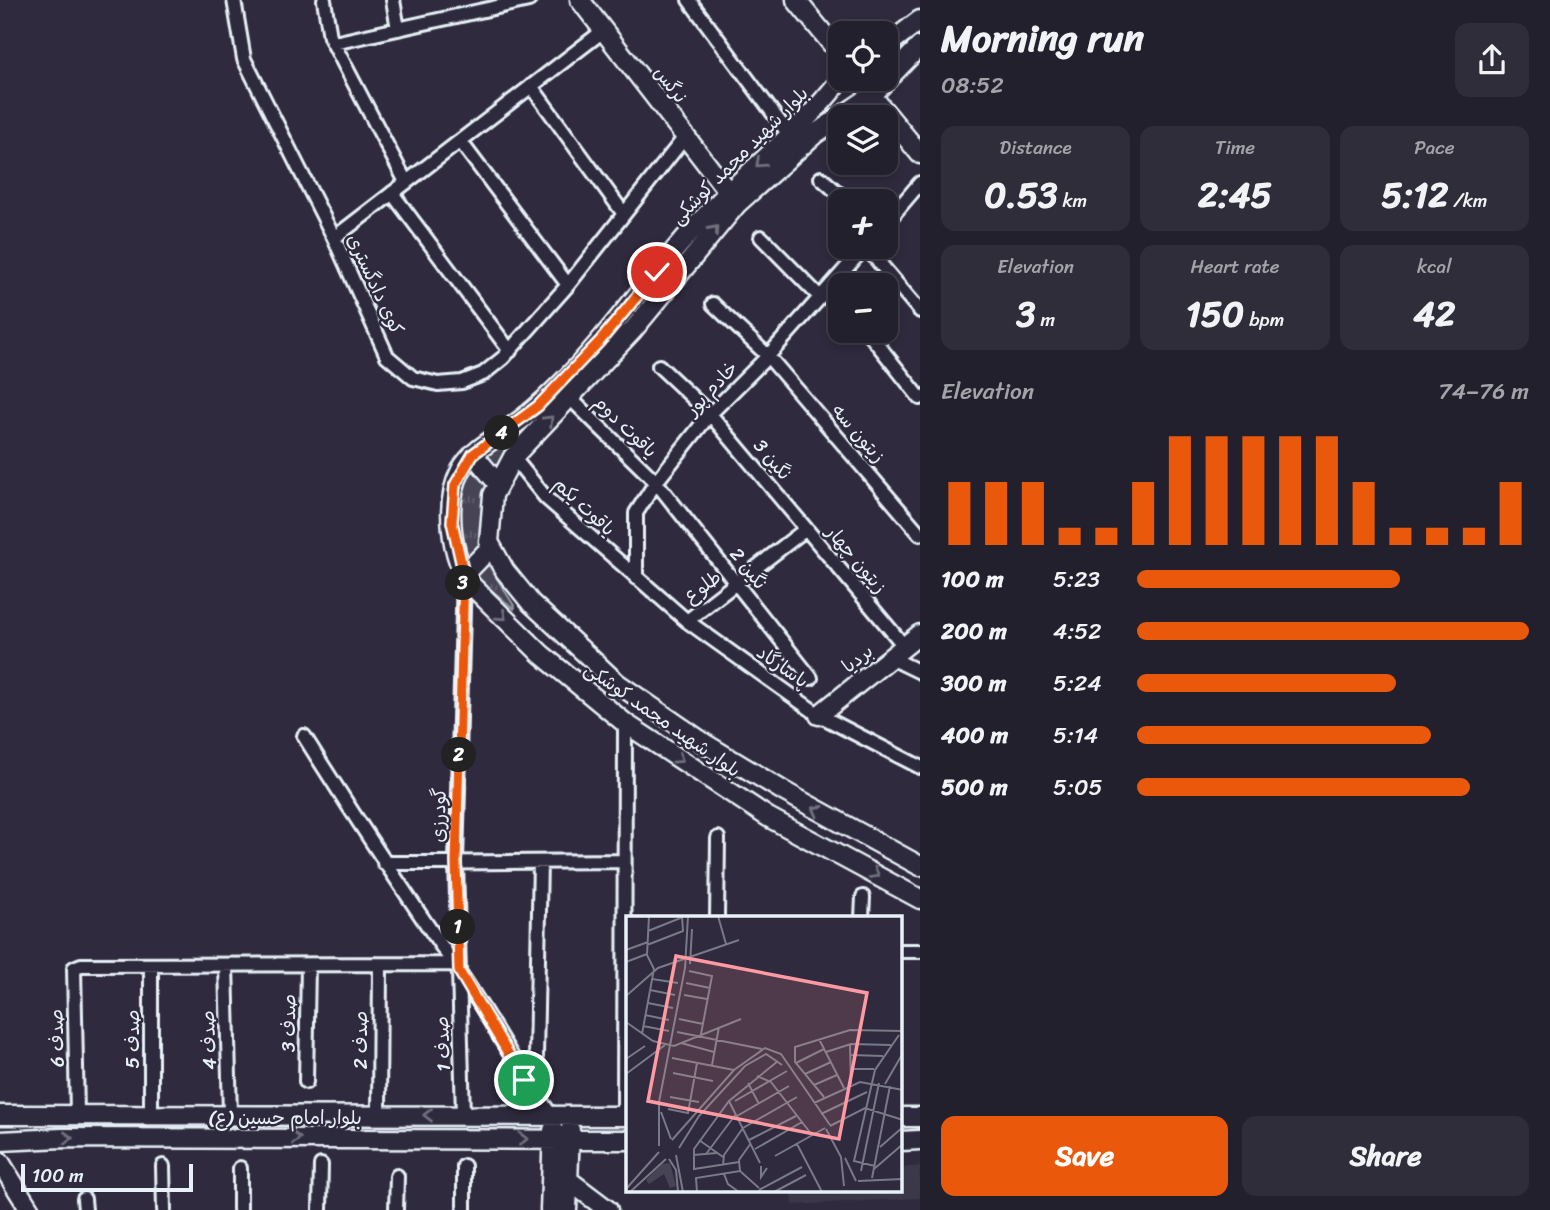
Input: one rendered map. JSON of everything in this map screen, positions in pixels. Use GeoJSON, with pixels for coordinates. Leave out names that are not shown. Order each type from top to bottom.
{"type":"FeatureCollection","features":[{"type":"Feature","properties":{"kind":"main road","name":"نرگس"},"geometry":{"type":"LineString","coordinates":[[580,0],[729,193]]}},
{"type":"Feature","properties":{"kind":"main road"},"geometry":{"type":"LineString","coordinates":[[796,0],[828,39]]}},
{"type":"Feature","properties":{"kind":"main road"},"geometry":{"type":"LineString","coordinates":[[898,37],[920,20]]}},
{"type":"Feature","properties":{"kind":"main road","name":"بلوار شهید محمد کوشکی"},"geometry":{"type":"LineString","coordinates":[[898,68],[920,46]]}},
{"type":"Feature","properties":{"kind":"main road","name":"بلوار شهید محمد کوشکی"},"geometry":{"type":"LineString","coordinates":[[832,91],[677,247],[567,378],[538,406],[473,454],[462,469],[453,502],[454,538],[464,575],[481,597],[541,654],[625,723],[768,817],[920,899]]}},
{"type":"Feature","properties":{"kind":"main road"},"geometry":{"type":"LineString","coordinates":[[848,91],[859,99],[875,91],[920,154]]}},
{"type":"Feature","properties":{"kind":"main road","name":"بلوار شهید محمد کوشکی"},"geometry":{"type":"LineString","coordinates":[[875,91],[815,134],[737,204],[632,330],[513,457],[498,484],[490,517],[491,547],[505,571],[531,603],[618,683],[704,743],[785,792],[920,866]]}},
{"type":"Feature","properties":{"kind":"main road"},"geometry":{"type":"LineString","coordinates":[[473,454],[498,484]]}},
{"type":"Feature","properties":{"kind":"main road"},"geometry":{"type":"LineString","coordinates":[[464,575],[491,547]]}},
{"type":"Feature","properties":{"kind":"main road","name":"بردیا"},"geometry":{"type":"LineString","coordinates":[[819,715],[920,634]]}},
{"type":"Feature","properties":{"kind":"main road","name":"بلوار امام حسین (ع)"},"geometry":{"type":"LineString","coordinates":[[0,1115],[151,1113],[626,1116]]}},
{"type":"Feature","properties":{"kind":"main road"},"geometry":{"type":"LineString","coordinates":[[561,1116],[561,1175],[567,1210]]}},
{"type":"Feature","properties":{"kind":"main road"},"geometry":{"type":"LineString","coordinates":[[902,1117],[920,1117]]}},
{"type":"Feature","properties":{"kind":"main road","name":"بلوار امام حسین (ع)"},"geometry":{"type":"LineString","coordinates":[[0,1142],[62,1138],[626,1140]]}},
{"type":"Feature","properties":{"kind":"main road"},"geometry":{"type":"LineString","coordinates":[[902,1141],[920,1140]]}},
{"type":"Feature","properties":{"kind":"main road"},"geometry":{"type":"LineString","coordinates":[[0,1163],[30,1210]]}},
{"type":"Feature","properties":{"kind":"main road"},"geometry":{"type":"LineString","coordinates":[[550,1210],[561,1175]]}},
{"type":"Feature","properties":{"kind":"main road"},"geometry":{"type":"LineString","coordinates":[[561,1175],[608,1210]]}},
{"type":"Feature","properties":{"kind":"street","name":"کوی دادگستری"},"geometry":{"type":"LineString","coordinates":[[234,0],[244,59],[334,238],[387,356],[413,378],[438,384],[462,382],[483,374],[510,351],[568,285],[685,137]]}},
{"type":"Feature","properties":{"kind":"street"},"geometry":{"type":"LineString","coordinates":[[324,0],[334,43],[406,183]]}},
{"type":"Feature","properties":{"kind":"street"},"geometry":{"type":"LineString","coordinates":[[393,0],[398,29]]}},
{"type":"Feature","properties":{"kind":"street"},"geometry":{"type":"LineString","coordinates":[[334,43],[398,29],[478,5],[528,0]]}},
{"type":"Feature","properties":{"kind":"street"},"geometry":{"type":"LineString","coordinates":[[689,0],[790,136]]}},
{"type":"Feature","properties":{"kind":"street"},"geometry":{"type":"LineString","coordinates":[[334,238],[603,31]]}},
{"type":"Feature","properties":{"kind":"street"},"geometry":{"type":"LineString","coordinates":[[531,86],[624,214]]}},
{"type":"Feature","properties":{"kind":"street"},"geometry":{"type":"LineString","coordinates":[[460,141],[568,285]]}},
{"type":"Feature","properties":{"kind":"street"},"geometry":{"type":"LineString","coordinates":[[821,178],[833,189]]}},
{"type":"Feature","properties":{"kind":"street"},"geometry":{"type":"LineString","coordinates":[[898,209],[920,183]]}},
{"type":"Feature","properties":{"kind":"street"},"geometry":{"type":"LineString","coordinates":[[392,193],[510,351]]}},
{"type":"Feature","properties":{"kind":"street"},"geometry":{"type":"LineString","coordinates":[[761,237],[820,297]]}},
{"type":"Feature","properties":{"kind":"street","name":"خادم پور"},"geometry":{"type":"LineString","coordinates":[[842,273],[854,259]]}},
{"type":"Feature","properties":{"kind":"street"},"geometry":{"type":"LineString","coordinates":[[875,259],[920,311]]}},
{"type":"Feature","properties":{"kind":"street","name":"خادم پور"},"geometry":{"type":"LineString","coordinates":[[636,578],[636,513],[656,482],[710,414],[768,356],[828,288]]}},
{"type":"Feature","properties":{"kind":"street","name":"زیتون سه"},"geometry":{"type":"LineString","coordinates":[[713,304],[768,356],[920,534]]}},
{"type":"Feature","properties":{"kind":"street"},"geometry":{"type":"LineString","coordinates":[[876,343],[920,398]]}},
{"type":"Feature","properties":{"kind":"street","name":"نگین 3"},"geometry":{"type":"LineString","coordinates":[[659,366],[710,414],[806,529]]}},
{"type":"Feature","properties":{"kind":"street","name":"یاقوت دوم"},"geometry":{"type":"LineString","coordinates":[[570,398],[656,482]]}},
{"type":"Feature","properties":{"kind":"street","name":"یاقوت یکم"},"geometry":{"type":"LineString","coordinates":[[513,457],[545,498],[636,578]]}},
{"type":"Feature","properties":{"kind":"street","name":"نگین 2"},"geometry":{"type":"LineString","coordinates":[[656,482],[811,678]]}},
{"type":"Feature","properties":{"kind":"street","name":"طلوع"},"geometry":{"type":"LineString","coordinates":[[687,621],[806,529]]}},
{"type":"Feature","properties":{"kind":"street","name":"زیتون چهار"},"geometry":{"type":"LineString","coordinates":[[806,529],[898,652]]}},
{"type":"Feature","properties":{"kind":"street","name":"گودرزی"},"geometry":{"type":"LineString","coordinates":[[456,967],[456,862],[464,575]]}},
{"type":"Feature","properties":{"kind":"street","name":"پاسارگاد"},"geometry":{"type":"LineString","coordinates":[[636,578],[687,621],[819,715],[920,766]]}},
{"type":"Feature","properties":{"kind":"street"},"geometry":{"type":"LineString","coordinates":[[898,652],[920,671]]}},
{"type":"Feature","properties":{"kind":"street"},"geometry":{"type":"LineString","coordinates":[[625,723],[626,1116]]}},
{"type":"Feature","properties":{"kind":"street"},"geometry":{"type":"LineString","coordinates":[[304,736],[384,863],[456,967],[524,1080],[561,1116]]}},
{"type":"Feature","properties":{"kind":"street"},"geometry":{"type":"LineString","coordinates":[[717,916],[718,838]]}},
{"type":"Feature","properties":{"kind":"street"},"geometry":{"type":"LineString","coordinates":[[384,863],[624,861]]}},
{"type":"Feature","properties":{"kind":"street"},"geometry":{"type":"LineString","coordinates":[[524,1080],[536,1057],[540,862]]}},
{"type":"Feature","properties":{"kind":"street"},"geometry":{"type":"LineString","coordinates":[[862,916],[863,897]]}},
{"type":"Feature","properties":{"kind":"street"},"geometry":{"type":"LineString","coordinates":[[902,951],[920,951]]}},
{"type":"Feature","properties":{"kind":"street","name":"صدف 6"},"geometry":{"type":"LineString","coordinates":[[77,1113],[74,968],[81,965],[151,965]]}},
{"type":"Feature","properties":{"kind":"street"},"geometry":{"type":"LineString","coordinates":[[151,965],[456,967]]}},
{"type":"Feature","properties":{"kind":"street","name":"صدف 5"},"geometry":{"type":"LineString","coordinates":[[151,965],[151,1113]]}},
{"type":"Feature","properties":{"kind":"street","name":"صدف 4"},"geometry":{"type":"LineString","coordinates":[[226,965],[230,1114]]}},
{"type":"Feature","properties":{"kind":"street","name":"صدف 3"},"geometry":{"type":"LineString","coordinates":[[306,1082],[308,965]]}},
{"type":"Feature","properties":{"kind":"street","name":"صدف 2"},"geometry":{"type":"LineString","coordinates":[[379,1115],[380,965]]}},
{"type":"Feature","properties":{"kind":"street","name":"صدف 1"},"geometry":{"type":"LineString","coordinates":[[456,967],[463,1115]]}},
{"type":"Feature","properties":{"kind":"street"},"geometry":{"type":"LineString","coordinates":[[320,1210],[321,1165]]}},
{"type":"Feature","properties":{"kind":"street"},"geometry":{"type":"LineString","coordinates":[[163,1166],[164,1210]]}},
{"type":"Feature","properties":{"kind":"street"},"geometry":{"type":"LineString","coordinates":[[464,1166],[464,1210]]}},
{"type":"Feature","properties":{"kind":"street"},"geometry":{"type":"LineString","coordinates":[[240,1168],[240,1210]]}},
{"type":"Feature","properties":{"kind":"street"},"geometry":{"type":"LineString","coordinates":[[397,1176],[397,1210]]}},
{"type":"Feature","properties":{"kind":"shaded area"},"geometry":{"type":"Polygon","coordinates":[[[920,1166],[920,1198],[793,1205],[792,1192],[902,1192],[902,1168],[920,1166]]]}},
{"type":"Feature","properties":{"kind":"green space"},"geometry":{"type":"Polygon","coordinates":[[[530,424],[497,471],[485,457],[530,424]]]}},
{"type":"Feature","properties":{"kind":"green space"},"geometry":{"type":"Polygon","coordinates":[[[473,462],[492,483],[482,512],[484,543],[465,564],[460,512],[463,488],[473,462]]]}},
{"type":"Feature","properties":{"kind":"green space"},"geometry":{"type":"Polygon","coordinates":[[[487,563],[515,607],[514,609],[474,575],[487,563]]]}},
{"type":"Feature","properties":{"kind":"route"},"geometry":{"type":"LineString","coordinates":[[524,1080],[459,971],[456,862],[464,575],[457,554],[452,522],[455,485],[473,454],[516,424],[567,378],[657,272]]}}]}
